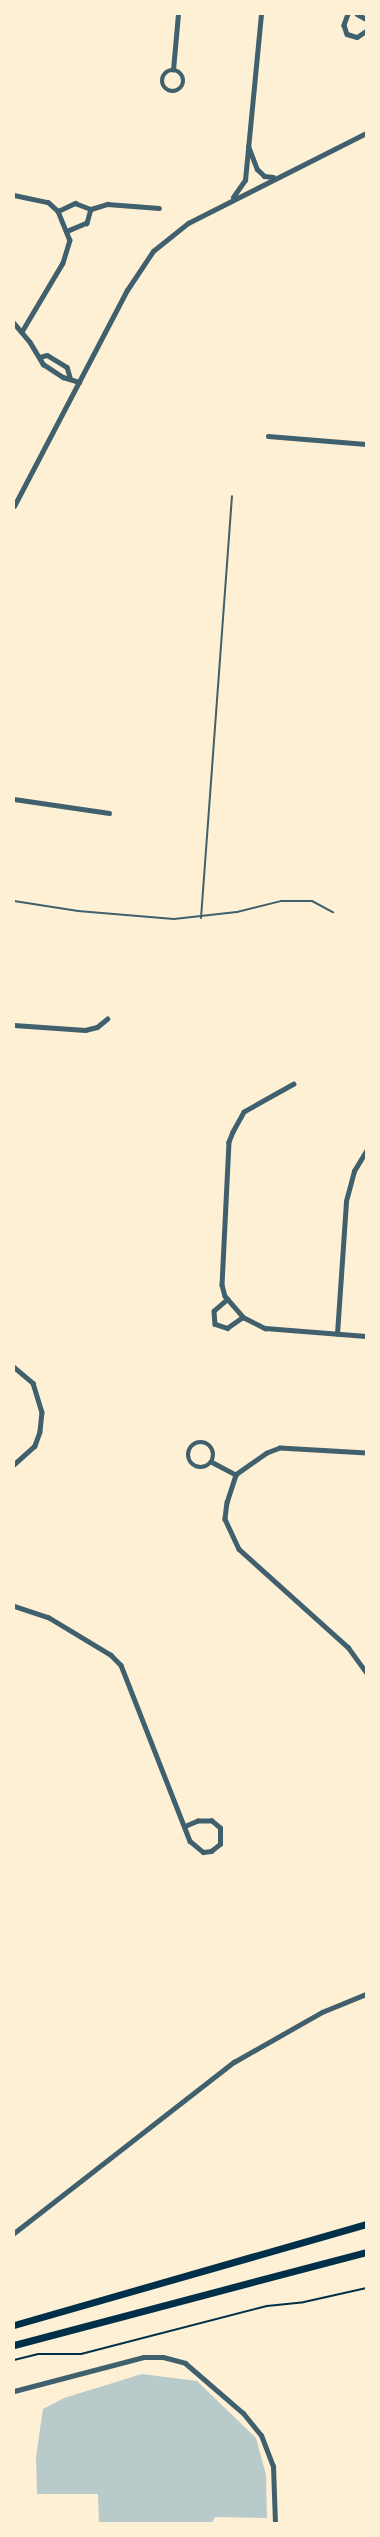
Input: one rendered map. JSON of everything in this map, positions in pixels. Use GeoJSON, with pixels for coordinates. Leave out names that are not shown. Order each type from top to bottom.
{"type":"FeatureCollection","features":[{"type":"Feature","properties":{"kind":"highway"},"geometry":{"type":"LineString","coordinates":[[14,2325],[366,2224]]}},
{"type":"Feature","properties":{"kind":"highway"},"geometry":{"type":"LineString","coordinates":[[14,2345],[366,2252]]}},
{"type":"Feature","properties":{"kind":"street"},"geometry":{"type":"LineString","coordinates":[[173,70],[178,14]]}},
{"type":"Feature","properties":{"kind":"street"},"geometry":{"type":"LineString","coordinates":[[232,199],[245,180],[247,143],[261,14]]}},
{"type":"Feature","properties":{"kind":"street"},"geometry":{"type":"LineString","coordinates":[[348,14],[344,25],[347,34],[357,37],[366,31]]}},
{"type":"Feature","properties":{"kind":"street"},"geometry":{"type":"LineString","coordinates":[[357,14],[366,19]]}},
{"type":"Feature","properties":{"kind":"street"},"geometry":{"type":"LineString","coordinates":[[173,70],[181,73],[185,80],[181,90],[174,93],[167,91],[162,82],[165,73],[173,70]]}},
{"type":"Feature","properties":{"kind":"street"},"geometry":{"type":"LineString","coordinates":[[14,506],[127,290],[149,257],[175,232],[232,199],[366,133]]}},
{"type":"Feature","properties":{"kind":"street"},"geometry":{"type":"LineString","coordinates":[[247,143],[257,169],[264,176],[275,177]]}},
{"type":"Feature","properties":{"kind":"street"},"geometry":{"type":"LineString","coordinates":[[14,195],[48,202],[58,211],[68,231],[70,240],[63,263],[22,332]]}},
{"type":"Feature","properties":{"kind":"street"},"geometry":{"type":"LineString","coordinates":[[58,211],[75,203],[91,209],[107,204],[160,208]]}},
{"type":"Feature","properties":{"kind":"street"},"geometry":{"type":"LineString","coordinates":[[68,231],[87,223],[91,209]]}},
{"type":"Feature","properties":{"kind":"street"},"geometry":{"type":"LineString","coordinates":[[14,323],[40,357],[43,364],[63,377],[70,377],[79,382]]}},
{"type":"Feature","properties":{"kind":"street"},"geometry":{"type":"LineString","coordinates":[[40,357],[47,355],[67,367],[70,377]]}},
{"type":"Feature","properties":{"kind":"street"},"geometry":{"type":"LineString","coordinates":[[268,436],[366,444]]}},
{"type":"Feature","properties":{"kind":"street"},"geometry":{"type":"LineString","coordinates":[[14,799],[109,813]]}},
{"type":"Feature","properties":{"kind":"street"},"geometry":{"type":"LineString","coordinates":[[14,1025],[85,1030],[97,1027],[107,1019]]}},
{"type":"Feature","properties":{"kind":"street"},"geometry":{"type":"LineString","coordinates":[[294,1084],[244,1112],[229,1142],[220,1276],[228,1299],[243,1317],[265,1328],[366,1336]]}},
{"type":"Feature","properties":{"kind":"street"},"geometry":{"type":"LineString","coordinates":[[337,1334],[346,1201],[354,1171],[366,1151]]}},
{"type":"Feature","properties":{"kind":"street"},"geometry":{"type":"LineString","coordinates":[[228,1299],[214,1311],[216,1324],[227,1328],[243,1317]]}},
{"type":"Feature","properties":{"kind":"street"},"geometry":{"type":"LineString","coordinates":[[14,1367],[33,1383],[42,1412],[40,1432],[35,1446],[14,1464]]}},
{"type":"Feature","properties":{"kind":"street"},"geometry":{"type":"LineString","coordinates":[[196,1443],[209,1445],[214,1452],[212,1462],[206,1467],[196,1467],[189,1461],[190,1449],[196,1443]]}},
{"type":"Feature","properties":{"kind":"street"},"geometry":{"type":"LineString","coordinates":[[366,1453],[280,1448],[258,1457],[236,1475],[227,1502],[225,1518],[234,1543],[348,1647],[366,1672]]}},
{"type":"Feature","properties":{"kind":"street"},"geometry":{"type":"LineString","coordinates":[[212,1462],[236,1475]]}},
{"type":"Feature","properties":{"kind":"street"},"geometry":{"type":"LineString","coordinates":[[14,1606],[48,1617],[111,1655],[122,1665],[186,1826],[190,1841],[198,1850],[211,1851],[220,1844],[220,1828],[212,1821],[198,1821],[186,1826]]}},
{"type":"Feature","properties":{"kind":"street"},"geometry":{"type":"LineString","coordinates":[[14,2233],[234,2062],[322,2012],[366,1994]]}},
{"type":"Feature","properties":{"kind":"street"},"geometry":{"type":"LineString","coordinates":[[14,2391],[144,2357],[163,2357],[185,2363],[243,2412],[261,2435],[273,2466],[275,2523]]}},
{"type":"Feature","properties":{"kind":"lane"},"geometry":{"type":"LineString","coordinates":[[201,918],[232,496]]}},
{"type":"Feature","properties":{"kind":"lane"},"geometry":{"type":"LineString","coordinates":[[14,901],[78,911],[174,919],[201,918],[282,901],[312,901],[333,912]]}},
{"type":"Feature","properties":{"kind":"path"},"geometry":{"type":"LineString","coordinates":[[14,2360],[38,2354],[81,2354],[267,2306],[304,2302],[366,2288]]}},
{"type":"Feature","properties":{"kind":"shaded area"},"geometry":{"type":"Polygon","coordinates":[[[142,2374],[197,2381],[256,2438],[266,2475],[267,2518],[215,2517],[212,2523],[99,2523],[98,2494],[37,2494],[36,2457],[43,2409],[64,2398],[142,2374]]]}}]}
